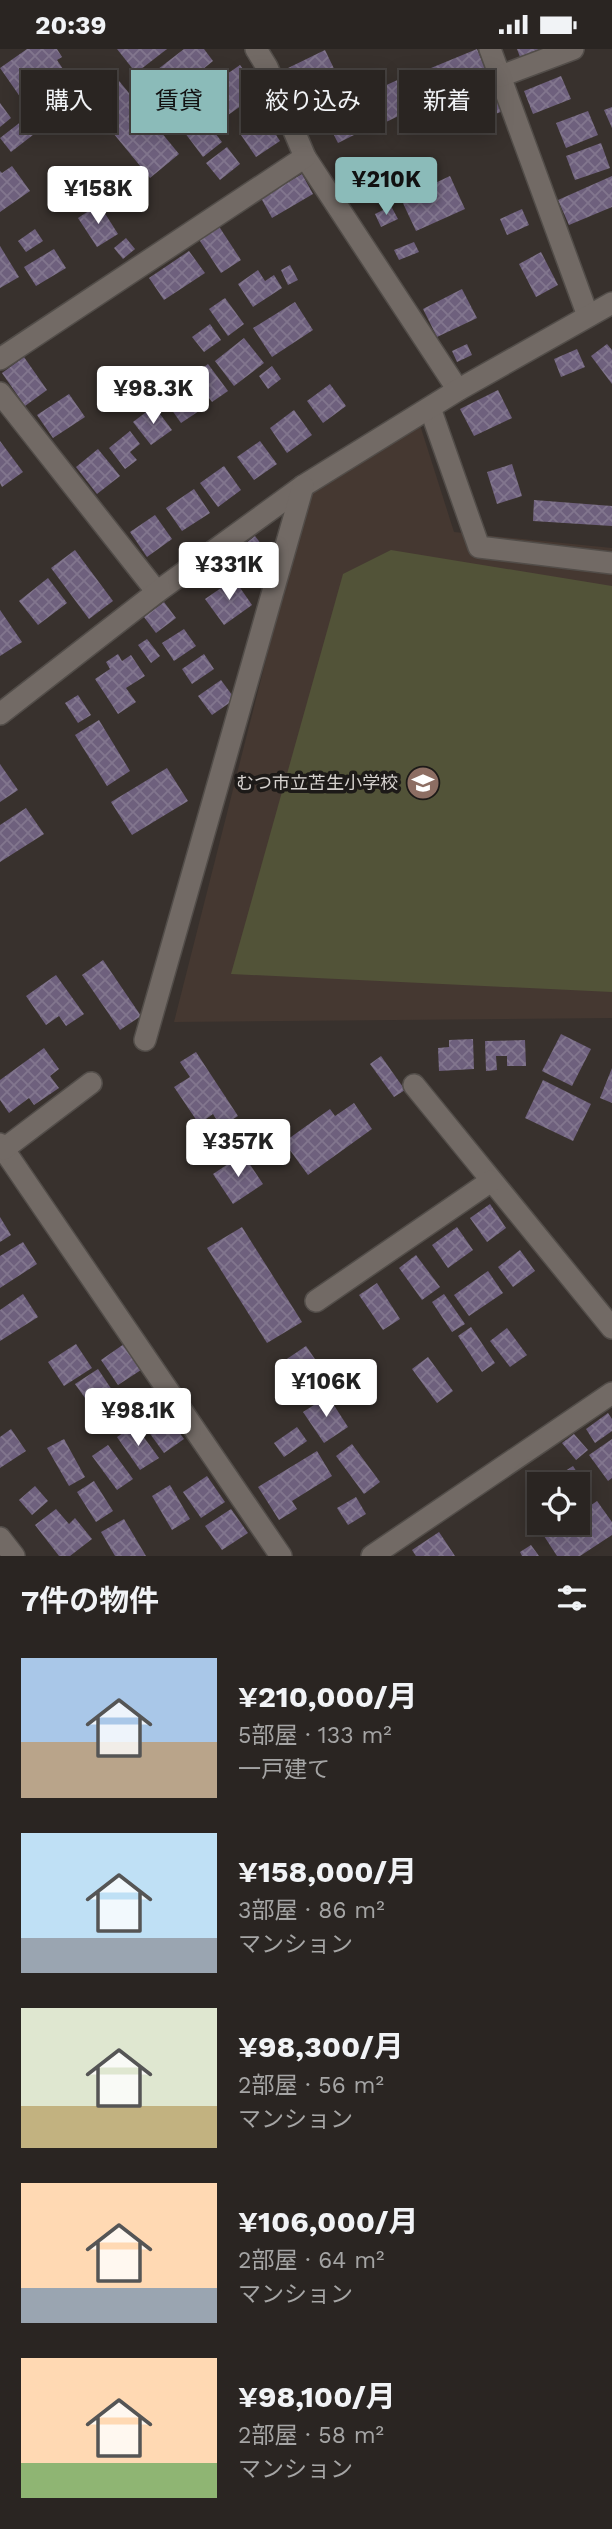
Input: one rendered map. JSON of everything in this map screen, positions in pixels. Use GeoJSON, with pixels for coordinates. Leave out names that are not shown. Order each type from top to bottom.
{"type":"FeatureCollection","features":[{"type":"Feature","properties":{"kind":"street"},"geometry":{"type":"LineString","coordinates":[[256,49],[267,67],[305,157],[458,390]]}},
{"type":"Feature","properties":{"kind":"street"},"geometry":{"type":"LineString","coordinates":[[490,49],[588,316]]}},
{"type":"Feature","properties":{"kind":"street"},"geometry":{"type":"LineString","coordinates":[[501,76],[573,49]]}},
{"type":"Feature","properties":{"kind":"street"},"geometry":{"type":"LineString","coordinates":[[0,359],[305,157]]}},
{"type":"Feature","properties":{"kind":"street"},"geometry":{"type":"LineString","coordinates":[[0,714],[157,592],[303,486],[458,390],[612,303]]}},
{"type":"Feature","properties":{"kind":"street"},"geometry":{"type":"LineString","coordinates":[[0,393],[157,592]]}},
{"type":"Feature","properties":{"kind":"street"},"geometry":{"type":"LineString","coordinates":[[430,408],[479,547],[612,563]]}},
{"type":"Feature","properties":{"kind":"street"},"geometry":{"type":"LineString","coordinates":[[145,1040],[303,486]]}},
{"type":"Feature","properties":{"kind":"street"},"geometry":{"type":"LineString","coordinates":[[91,1083],[2,1146],[281,1556]]}},
{"type":"Feature","properties":{"kind":"street"},"geometry":{"type":"LineString","coordinates":[[414,1085],[612,1328]]}},
{"type":"Feature","properties":{"kind":"street"},"geometry":{"type":"LineString","coordinates":[[316,1301],[491,1181]]}},
{"type":"Feature","properties":{"kind":"street"},"geometry":{"type":"LineString","coordinates":[[378,1555],[611,1396]]}},
{"type":"Feature","properties":{"kind":"street"},"geometry":{"type":"LineString","coordinates":[[0,1538],[14,1556]]}},
{"type":"Feature","properties":{"kind":"shaded area","name":"むつ市立苫生小学校"},"geometry":{"type":"Polygon","coordinates":[[[420,425],[454,532],[612,548],[612,1018],[174,1022],[308,494],[420,425]]]}},
{"type":"Feature","properties":{"kind":"green space","name":"むつ市立苫生小学校"},"geometry":{"type":"Polygon","coordinates":[[[391,550],[612,586],[612,992],[231,974],[343,574],[391,550]]]}},
{"type":"Feature","properties":{"kind":"building"},"geometry":{"type":"Polygon","coordinates":[[[27,49],[57,49],[62,57],[57,60],[64,70],[21,70],[21,98],[0,68],[27,49]]]}},
{"type":"Feature","properties":{"kind":"building"},"geometry":{"type":"Polygon","coordinates":[[[117,49],[167,49],[140,70],[134,70],[117,49]]]}},
{"type":"Feature","properties":{"kind":"building"},"geometry":{"type":"Polygon","coordinates":[[[184,49],[204,49],[213,61],[202,70],[157,70],[184,49]]]}},
{"type":"Feature","properties":{"kind":"building"},"geometry":{"type":"Polygon","coordinates":[[[477,49],[486,70],[432,70],[431,68],[477,49]]]}},
{"type":"Feature","properties":{"kind":"building"},"geometry":{"type":"Polygon","coordinates":[[[517,49],[540,49],[520,57],[517,49]]]}},
{"type":"Feature","properties":{"kind":"building"},"geometry":{"type":"Polygon","coordinates":[[[325,50],[335,70],[286,70],[325,50]]]}},
{"type":"Feature","properties":{"kind":"building"},"geometry":{"type":"Polygon","coordinates":[[[240,65],[244,70],[241,70],[241,106],[227,116],[227,74],[240,65]]]}},
{"type":"Feature","properties":{"kind":"building"},"geometry":{"type":"Polygon","coordinates":[[[561,76],[571,99],[533,114],[524,91],[561,76]]]}},
{"type":"Feature","properties":{"kind":"building"},"geometry":{"type":"Polygon","coordinates":[[[117,78],[131,96],[131,133],[162,133],[179,154],[150,178],[113,133],[117,133],[117,78]]]}},
{"type":"Feature","properties":{"kind":"building"},"geometry":{"type":"Polygon","coordinates":[[[399,79],[399,116],[385,123],[385,86],[399,79]]]}},
{"type":"Feature","properties":{"kind":"building"},"geometry":{"type":"Polygon","coordinates":[[[495,92],[503,111],[495,114],[495,92]]]}},
{"type":"Feature","properties":{"kind":"building"},"geometry":{"type":"Polygon","coordinates":[[[0,103],[11,118],[0,127],[0,103]]]}},
{"type":"Feature","properties":{"kind":"building"},"geometry":{"type":"Polygon","coordinates":[[[612,107],[612,128],[604,110],[612,107]]]}},
{"type":"Feature","properties":{"kind":"building"},"geometry":{"type":"Polygon","coordinates":[[[588,111],[598,135],[566,148],[556,123],[588,111]]]}},
{"type":"Feature","properties":{"kind":"building"},"geometry":{"type":"Polygon","coordinates":[[[21,122],[21,133],[35,133],[11,152],[0,138],[21,122]]]}},
{"type":"Feature","properties":{"kind":"building"},"geometry":{"type":"Polygon","coordinates":[[[185,133],[215,133],[222,142],[203,157],[185,133]]]}},
{"type":"Feature","properties":{"kind":"building"},"geometry":{"type":"Polygon","coordinates":[[[275,133],[280,141],[256,157],[241,135],[275,133]]]}},
{"type":"Feature","properties":{"kind":"building"},"geometry":{"type":"Polygon","coordinates":[[[333,133],[358,133],[338,143],[333,133]]]}},
{"type":"Feature","properties":{"kind":"building"},"geometry":{"type":"Polygon","coordinates":[[[601,143],[610,168],[575,180],[566,156],[601,143]]]}},
{"type":"Feature","properties":{"kind":"building"},"geometry":{"type":"Polygon","coordinates":[[[227,147],[240,164],[220,180],[206,163],[227,147]]]}},
{"type":"Feature","properties":{"kind":"building"},"geometry":{"type":"Polygon","coordinates":[[[12,166],[30,191],[0,212],[0,171],[2,173],[12,166]]]}},
{"type":"Feature","properties":{"kind":"building"},"geometry":{"type":"Polygon","coordinates":[[[302,174],[313,194],[272,218],[261,198],[302,174]]]}},
{"type":"Feature","properties":{"kind":"building"},"geometry":{"type":"Polygon","coordinates":[[[450,176],[465,209],[416,231],[401,199],[450,176]]]}},
{"type":"Feature","properties":{"kind":"building"},"geometry":{"type":"Polygon","coordinates":[[[612,176],[612,207],[569,225],[558,200],[612,176]]]}},
{"type":"Feature","properties":{"kind":"building"},"geometry":{"type":"Polygon","coordinates":[[[99,204],[118,234],[97,247],[78,218],[99,204]]]}},
{"type":"Feature","properties":{"kind":"building"},"geometry":{"type":"Polygon","coordinates":[[[391,206],[398,219],[381,227],[375,214],[391,206]]]}},
{"type":"Feature","properties":{"kind":"building"},"geometry":{"type":"Polygon","coordinates":[[[522,209],[529,225],[507,235],[500,219],[522,209]]]}},
{"type":"Feature","properties":{"kind":"building"},"geometry":{"type":"Polygon","coordinates":[[[218,225],[241,260],[221,273],[198,238],[218,225]]]}},
{"type":"Feature","properties":{"kind":"building"},"geometry":{"type":"Polygon","coordinates":[[[35,229],[43,241],[26,252],[18,241],[35,229]]]}},
{"type":"Feature","properties":{"kind":"building"},"geometry":{"type":"Polygon","coordinates":[[[126,238],[135,249],[123,259],[114,248],[126,238]]]}},
{"type":"Feature","properties":{"kind":"building"},"geometry":{"type":"Polygon","coordinates":[[[414,242],[419,252],[399,260],[394,250],[414,242]]]}},
{"type":"Feature","properties":{"kind":"building"},"geometry":{"type":"Polygon","coordinates":[[[0,246],[19,277],[0,288],[0,246]]]}},
{"type":"Feature","properties":{"kind":"building"},"geometry":{"type":"Polygon","coordinates":[[[54,249],[66,268],[36,286],[24,267],[54,249]]]}},
{"type":"Feature","properties":{"kind":"building"},"geometry":{"type":"Polygon","coordinates":[[[189,251],[205,273],[164,300],[149,278],[189,251]]]}},
{"type":"Feature","properties":{"kind":"building"},"geometry":{"type":"Polygon","coordinates":[[[541,252],[558,285],[536,297],[519,264],[541,252]]]}},
{"type":"Feature","properties":{"kind":"building"},"geometry":{"type":"Polygon","coordinates":[[[290,265],[298,280],[288,285],[281,270],[290,265]]]}},
{"type":"Feature","properties":{"kind":"building"},"geometry":{"type":"Polygon","coordinates":[[[258,270],[265,281],[274,275],[282,288],[253,307],[238,284],[258,270]]]}},
{"type":"Feature","properties":{"kind":"building"},"geometry":{"type":"Polygon","coordinates":[[[462,289],[477,318],[437,337],[423,309],[462,289]]]}},
{"type":"Feature","properties":{"kind":"building"},"geometry":{"type":"Polygon","coordinates":[[[225,298],[244,324],[228,336],[209,309],[225,298]]]}},
{"type":"Feature","properties":{"kind":"building"},"geometry":{"type":"Polygon","coordinates":[[[295,302],[313,330],[272,357],[253,328],[295,302]]]}},
{"type":"Feature","properties":{"kind":"building"},"geometry":{"type":"Polygon","coordinates":[[[210,324],[221,340],[204,352],[192,337],[210,324]]]}},
{"type":"Feature","properties":{"kind":"building"},"geometry":{"type":"Polygon","coordinates":[[[244,338],[264,363],[234,386],[215,361],[244,338]]]}},
{"type":"Feature","properties":{"kind":"building"},"geometry":{"type":"Polygon","coordinates":[[[467,344],[472,355],[457,362],[452,351],[467,344]]]}},
{"type":"Feature","properties":{"kind":"building"},"geometry":{"type":"Polygon","coordinates":[[[607,344],[612,350],[612,384],[591,356],[607,344]]]}},
{"type":"Feature","properties":{"kind":"building"},"geometry":{"type":"Polygon","coordinates":[[[577,349],[585,367],[561,377],[554,359],[577,349]]]}},
{"type":"Feature","properties":{"kind":"building"},"geometry":{"type":"Polygon","coordinates":[[[24,357],[47,390],[25,406],[2,373],[24,357]]]}},
{"type":"Feature","properties":{"kind":"building"},"geometry":{"type":"Polygon","coordinates":[[[208,364],[228,391],[212,402],[192,376],[208,364]]]}},
{"type":"Feature","properties":{"kind":"building"},"geometry":{"type":"Polygon","coordinates":[[[272,366],[281,379],[268,389],[259,376],[272,366]]]}},
{"type":"Feature","properties":{"kind":"building"},"geometry":{"type":"Polygon","coordinates":[[[187,380],[205,407],[181,423],[162,396],[187,380]]]}},
{"type":"Feature","properties":{"kind":"building"},"geometry":{"type":"Polygon","coordinates":[[[330,384],[346,406],[323,423],[307,401],[330,384]]]}},
{"type":"Feature","properties":{"kind":"building"},"geometry":{"type":"Polygon","coordinates":[[[498,390],[512,418],[474,436],[460,409],[498,390]]]}},
{"type":"Feature","properties":{"kind":"building"},"geometry":{"type":"Polygon","coordinates":[[[69,394],[85,417],[53,438],[37,415],[69,394]]]}},
{"type":"Feature","properties":{"kind":"building"},"geometry":{"type":"Polygon","coordinates":[[[154,406],[172,430],[151,445],[133,422],[154,406]]]}},
{"type":"Feature","properties":{"kind":"building"},"geometry":{"type":"Polygon","coordinates":[[[294,410],[312,435],[287,453],[270,428],[294,410]]]}},
{"type":"Feature","properties":{"kind":"building"},"geometry":{"type":"Polygon","coordinates":[[[130,431],[140,444],[130,452],[137,460],[125,469],[109,448],[130,431]]]}},
{"type":"Feature","properties":{"kind":"building"},"geometry":{"type":"Polygon","coordinates":[[[0,441],[23,472],[2,487],[0,483],[0,441]]]}},
{"type":"Feature","properties":{"kind":"building"},"geometry":{"type":"Polygon","coordinates":[[[260,441],[277,464],[254,480],[237,457],[260,441]]]}},
{"type":"Feature","properties":{"kind":"building"},"geometry":{"type":"Polygon","coordinates":[[[98,449],[120,476],[97,494],[76,467],[98,449]]]}},
{"type":"Feature","properties":{"kind":"building"},"geometry":{"type":"Polygon","coordinates":[[[512,464],[522,496],[497,504],[487,472],[512,464]]]}},
{"type":"Feature","properties":{"kind":"building"},"geometry":{"type":"Polygon","coordinates":[[[224,466],[241,490],[218,507],[200,483],[224,466]]]}},
{"type":"Feature","properties":{"kind":"building"},"geometry":{"type":"Polygon","coordinates":[[[194,489],[210,513],[182,531],[166,508],[194,489]]]}},
{"type":"Feature","properties":{"kind":"building"},"geometry":{"type":"Polygon","coordinates":[[[534,500],[612,506],[612,526],[533,521],[534,500]]]}},
{"type":"Feature","properties":{"kind":"building"},"geometry":{"type":"Polygon","coordinates":[[[155,515],[172,539],[147,557],[130,532],[155,515]]]}},
{"type":"Feature","properties":{"kind":"building"},"geometry":{"type":"Polygon","coordinates":[[[255,536],[271,557],[244,577],[229,556],[255,536]]]}},
{"type":"Feature","properties":{"kind":"building"},"geometry":{"type":"Polygon","coordinates":[[[75,550],[113,601],[89,619],[51,568],[75,550]]]}},
{"type":"Feature","properties":{"kind":"building"},"geometry":{"type":"Polygon","coordinates":[[[48,578],[67,603],[38,625],[19,601],[48,578]]]}},
{"type":"Feature","properties":{"kind":"building"},"geometry":{"type":"Polygon","coordinates":[[[234,579],[252,605],[224,625],[205,599],[234,579]]]}},
{"type":"Feature","properties":{"kind":"building"},"geometry":{"type":"Polygon","coordinates":[[[164,602],[176,618],[156,633],[144,617],[164,602]]]}},
{"type":"Feature","properties":{"kind":"building"},"geometry":{"type":"Polygon","coordinates":[[[0,610],[22,642],[0,656],[0,610]]]}},
{"type":"Feature","properties":{"kind":"building"},"geometry":{"type":"Polygon","coordinates":[[[184,629],[196,646],[174,661],[162,643],[184,629]]]}},
{"type":"Feature","properties":{"kind":"building"},"geometry":{"type":"Polygon","coordinates":[[[147,639],[160,656],[151,663],[138,645],[147,639]]]}},
{"type":"Feature","properties":{"kind":"building"},"geometry":{"type":"Polygon","coordinates":[[[118,654],[122,661],[131,655],[145,676],[126,688],[136,702],[118,714],[95,679],[110,669],[106,662],[118,654]]]}},
{"type":"Feature","properties":{"kind":"building"},"geometry":{"type":"Polygon","coordinates":[[[204,654],[214,669],[192,684],[182,669],[204,654]]]}},
{"type":"Feature","properties":{"kind":"building"},"geometry":{"type":"Polygon","coordinates":[[[221,680],[235,699],[212,715],[198,696],[221,680]]]}},
{"type":"Feature","properties":{"kind":"building"},"geometry":{"type":"Polygon","coordinates":[[[78,695],[91,715],[78,723],[65,703],[78,695]]]}},
{"type":"Feature","properties":{"kind":"building"},"geometry":{"type":"Polygon","coordinates":[[[99,720],[130,771],[107,786],[75,735],[99,720]]]}},
{"type":"Feature","properties":{"kind":"building"},"geometry":{"type":"Polygon","coordinates":[[[0,764],[18,790],[0,802],[0,764]]]}},
{"type":"Feature","properties":{"kind":"building"},"geometry":{"type":"Polygon","coordinates":[[[167,768],[188,801],[132,835],[111,802],[167,768]]]}},
{"type":"Feature","properties":{"kind":"building"},"geometry":{"type":"Polygon","coordinates":[[[26,808],[44,834],[0,862],[0,825],[26,808]]]}},
{"type":"Feature","properties":{"kind":"building"},"geometry":{"type":"Polygon","coordinates":[[[103,960],[141,1016],[120,1030],[82,975],[103,960]]]}},
{"type":"Feature","properties":{"kind":"building"},"geometry":{"type":"Polygon","coordinates":[[[56,975],[84,1014],[66,1026],[59,1016],[46,1025],[26,996],[56,975]]]}},
{"type":"Feature","properties":{"kind":"building"},"geometry":{"type":"Polygon","coordinates":[[[561,1034],[591,1049],[572,1086],[542,1071],[561,1034]]]}},
{"type":"Feature","properties":{"kind":"building"},"geometry":{"type":"Polygon","coordinates":[[[473,1039],[474,1069],[439,1071],[438,1048],[449,1047],[449,1040],[473,1039]]]}},
{"type":"Feature","properties":{"kind":"building"},"geometry":{"type":"Polygon","coordinates":[[[525,1040],[526,1066],[507,1066],[507,1056],[496,1056],[497,1070],[486,1071],[485,1041],[525,1040]]]}},
{"type":"Feature","properties":{"kind":"building"},"geometry":{"type":"Polygon","coordinates":[[[44,1048],[59,1069],[50,1076],[59,1088],[34,1105],[29,1098],[9,1113],[0,1100],[0,1080],[44,1048]]]}},
{"type":"Feature","properties":{"kind":"building"},"geometry":{"type":"Polygon","coordinates":[[[196,1052],[238,1116],[221,1127],[213,1114],[199,1124],[174,1087],[190,1077],[180,1062],[196,1052]]]}},
{"type":"Feature","properties":{"kind":"building"},"geometry":{"type":"Polygon","coordinates":[[[381,1056],[405,1090],[394,1097],[370,1064],[381,1056]]]}},
{"type":"Feature","properties":{"kind":"building"},"geometry":{"type":"Polygon","coordinates":[[[612,1068],[612,1103],[600,1098],[612,1068]]]}},
{"type":"Feature","properties":{"kind":"building"},"geometry":{"type":"Polygon","coordinates":[[[543,1080],[591,1104],[573,1141],[525,1118],[543,1080]]]}},
{"type":"Feature","properties":{"kind":"building"},"geometry":{"type":"Polygon","coordinates":[[[354,1103],[372,1129],[308,1175],[284,1142],[330,1109],[335,1116],[354,1103]]]}},
{"type":"Feature","properties":{"kind":"building"},"geometry":{"type":"Polygon","coordinates":[[[243,1154],[263,1184],[233,1204],[213,1174],[243,1154]]]}},
{"type":"Feature","properties":{"kind":"building"},"geometry":{"type":"Polygon","coordinates":[[[490,1204],[506,1228],[487,1242],[470,1218],[490,1204]]]}},
{"type":"Feature","properties":{"kind":"building"},"geometry":{"type":"Polygon","coordinates":[[[0,1217],[11,1235],[0,1242],[0,1217]]]}},
{"type":"Feature","properties":{"kind":"building"},"geometry":{"type":"Polygon","coordinates":[[[242,1227],[302,1322],[267,1343],[207,1248],[242,1227]]]}},
{"type":"Feature","properties":{"kind":"building"},"geometry":{"type":"Polygon","coordinates":[[[457,1227],[473,1250],[448,1268],[432,1245],[457,1227]]]}},
{"type":"Feature","properties":{"kind":"building"},"geometry":{"type":"Polygon","coordinates":[[[23,1242],[37,1264],[0,1288],[0,1256],[23,1242]]]}},
{"type":"Feature","properties":{"kind":"building"},"geometry":{"type":"Polygon","coordinates":[[[520,1250],[535,1271],[513,1287],[498,1267],[520,1250]]]}},
{"type":"Feature","properties":{"kind":"building"},"geometry":{"type":"Polygon","coordinates":[[[416,1255],[440,1287],[422,1300],[399,1268],[416,1255]]]}},
{"type":"Feature","properties":{"kind":"building"},"geometry":{"type":"Polygon","coordinates":[[[488,1271],[503,1293],[469,1316],[454,1295],[488,1271]]]}},
{"type":"Feature","properties":{"kind":"building"},"geometry":{"type":"Polygon","coordinates":[[[377,1283],[400,1319],[383,1330],[359,1295],[377,1283]]]}},
{"type":"Feature","properties":{"kind":"building"},"geometry":{"type":"Polygon","coordinates":[[[23,1294],[38,1317],[0,1341],[0,1310],[23,1294]]]}},
{"type":"Feature","properties":{"kind":"building"},"geometry":{"type":"Polygon","coordinates":[[[444,1294],[465,1324],[452,1332],[432,1302],[444,1294]]]}},
{"type":"Feature","properties":{"kind":"building"},"geometry":{"type":"Polygon","coordinates":[[[471,1327],[495,1363],[482,1372],[458,1336],[471,1327]]]}},
{"type":"Feature","properties":{"kind":"building"},"geometry":{"type":"Polygon","coordinates":[[[507,1328],[527,1355],[510,1367],[490,1341],[507,1328]]]}},
{"type":"Feature","properties":{"kind":"building"},"geometry":{"type":"Polygon","coordinates":[[[76,1344],[92,1368],[64,1386],[48,1362],[76,1344]]]}},
{"type":"Feature","properties":{"kind":"building"},"geometry":{"type":"Polygon","coordinates":[[[124,1344],[141,1370],[118,1385],[101,1360],[124,1344]]]}},
{"type":"Feature","properties":{"kind":"building"},"geometry":{"type":"Polygon","coordinates":[[[306,1346],[326,1375],[298,1394],[278,1365],[306,1346]]]}},
{"type":"Feature","properties":{"kind":"building"},"geometry":{"type":"Polygon","coordinates":[[[428,1357],[453,1391],[437,1403],[412,1369],[428,1357]]]}},
{"type":"Feature","properties":{"kind":"building"},"geometry":{"type":"Polygon","coordinates":[[[98,1369],[112,1390],[90,1405],[75,1384],[98,1369]]]}},
{"type":"Feature","properties":{"kind":"building"},"geometry":{"type":"Polygon","coordinates":[[[152,1395],[184,1439],[164,1453],[132,1409],[152,1395]]]}},
{"type":"Feature","properties":{"kind":"building"},"geometry":{"type":"Polygon","coordinates":[[[328,1396],[348,1427],[324,1443],[303,1412],[328,1396]]]}},
{"type":"Feature","properties":{"kind":"building"},"geometry":{"type":"Polygon","coordinates":[[[608,1413],[612,1419],[612,1431],[595,1443],[586,1429],[608,1413]]]}},
{"type":"Feature","properties":{"kind":"building"},"geometry":{"type":"Polygon","coordinates":[[[135,1425],[159,1458],[140,1470],[117,1437],[135,1425]]]}},
{"type":"Feature","properties":{"kind":"building"},"geometry":{"type":"Polygon","coordinates":[[[297,1427],[307,1441],[284,1457],[274,1443],[297,1427]]]}},
{"type":"Feature","properties":{"kind":"building"},"geometry":{"type":"Polygon","coordinates":[[[11,1429],[26,1451],[0,1468],[0,1437],[11,1429]]]}},
{"type":"Feature","properties":{"kind":"building"},"geometry":{"type":"Polygon","coordinates":[[[574,1434],[588,1450],[576,1460],[562,1443],[574,1434]]]}},
{"type":"Feature","properties":{"kind":"building"},"geometry":{"type":"Polygon","coordinates":[[[64,1439],[85,1477],[69,1486],[47,1448],[64,1439]]]}},
{"type":"Feature","properties":{"kind":"building"},"geometry":{"type":"Polygon","coordinates":[[[612,1439],[612,1478],[608,1481],[589,1455],[612,1439]]]}},
{"type":"Feature","properties":{"kind":"building"},"geometry":{"type":"Polygon","coordinates":[[[352,1444],[380,1482],[364,1494],[336,1456],[352,1444]]]}},
{"type":"Feature","properties":{"kind":"building"},"geometry":{"type":"Polygon","coordinates":[[[108,1445],[133,1479],[117,1490],[92,1456],[108,1445]]]}},
{"type":"Feature","properties":{"kind":"building"},"geometry":{"type":"Polygon","coordinates":[[[317,1451],[332,1476],[292,1501],[297,1509],[279,1520],[258,1487],[317,1451]]]}},
{"type":"Feature","properties":{"kind":"building"},"geometry":{"type":"Polygon","coordinates":[[[573,1466],[577,1472],[564,1472],[573,1466]]]}},
{"type":"Feature","properties":{"kind":"building"},"geometry":{"type":"Polygon","coordinates":[[[207,1476],[225,1502],[201,1518],[183,1492],[207,1476]]]}},
{"type":"Feature","properties":{"kind":"building"},"geometry":{"type":"Polygon","coordinates":[[[94,1481],[113,1511],[96,1522],[77,1492],[94,1481]]]}},
{"type":"Feature","properties":{"kind":"building"},"geometry":{"type":"Polygon","coordinates":[[[170,1485],[190,1519],[172,1530],[152,1496],[170,1485]]]}},
{"type":"Feature","properties":{"kind":"building"},"geometry":{"type":"Polygon","coordinates":[[[35,1486],[48,1501],[32,1515],[19,1500],[35,1486]]]}},
{"type":"Feature","properties":{"kind":"building"},"geometry":{"type":"Polygon","coordinates":[[[356,1497],[366,1514],[348,1525],[337,1508],[356,1497]]]}},
{"type":"Feature","properties":{"kind":"building"},"geometry":{"type":"Polygon","coordinates":[[[597,1501],[612,1522],[612,1535],[580,1556],[557,1556],[544,1536],[590,1535],[590,1506],[597,1501]]]}},
{"type":"Feature","properties":{"kind":"building"},"geometry":{"type":"Polygon","coordinates":[[[56,1509],[69,1524],[75,1518],[92,1539],[70,1556],[59,1556],[35,1525],[56,1509]]]}},
{"type":"Feature","properties":{"kind":"building"},"geometry":{"type":"Polygon","coordinates":[[[231,1509],[248,1533],[222,1550],[205,1526],[231,1509]]]}},
{"type":"Feature","properties":{"kind":"building"},"geometry":{"type":"Polygon","coordinates":[[[124,1519],[146,1556],[115,1556],[101,1532],[124,1519]]]}},
{"type":"Feature","properties":{"kind":"building"},"geometry":{"type":"Polygon","coordinates":[[[439,1532],[455,1556],[416,1556],[412,1550],[439,1532]]]}},
{"type":"Feature","properties":{"kind":"building"},"geometry":{"type":"Polygon","coordinates":[[[531,1545],[539,1556],[522,1556],[520,1552],[531,1545]]]}},
{"type":"Feature","properties":{"kind":"place","name":"むつ市立苫生小学校"},"geometry":{"type":"Point","coordinates":[423,783]}}]}
